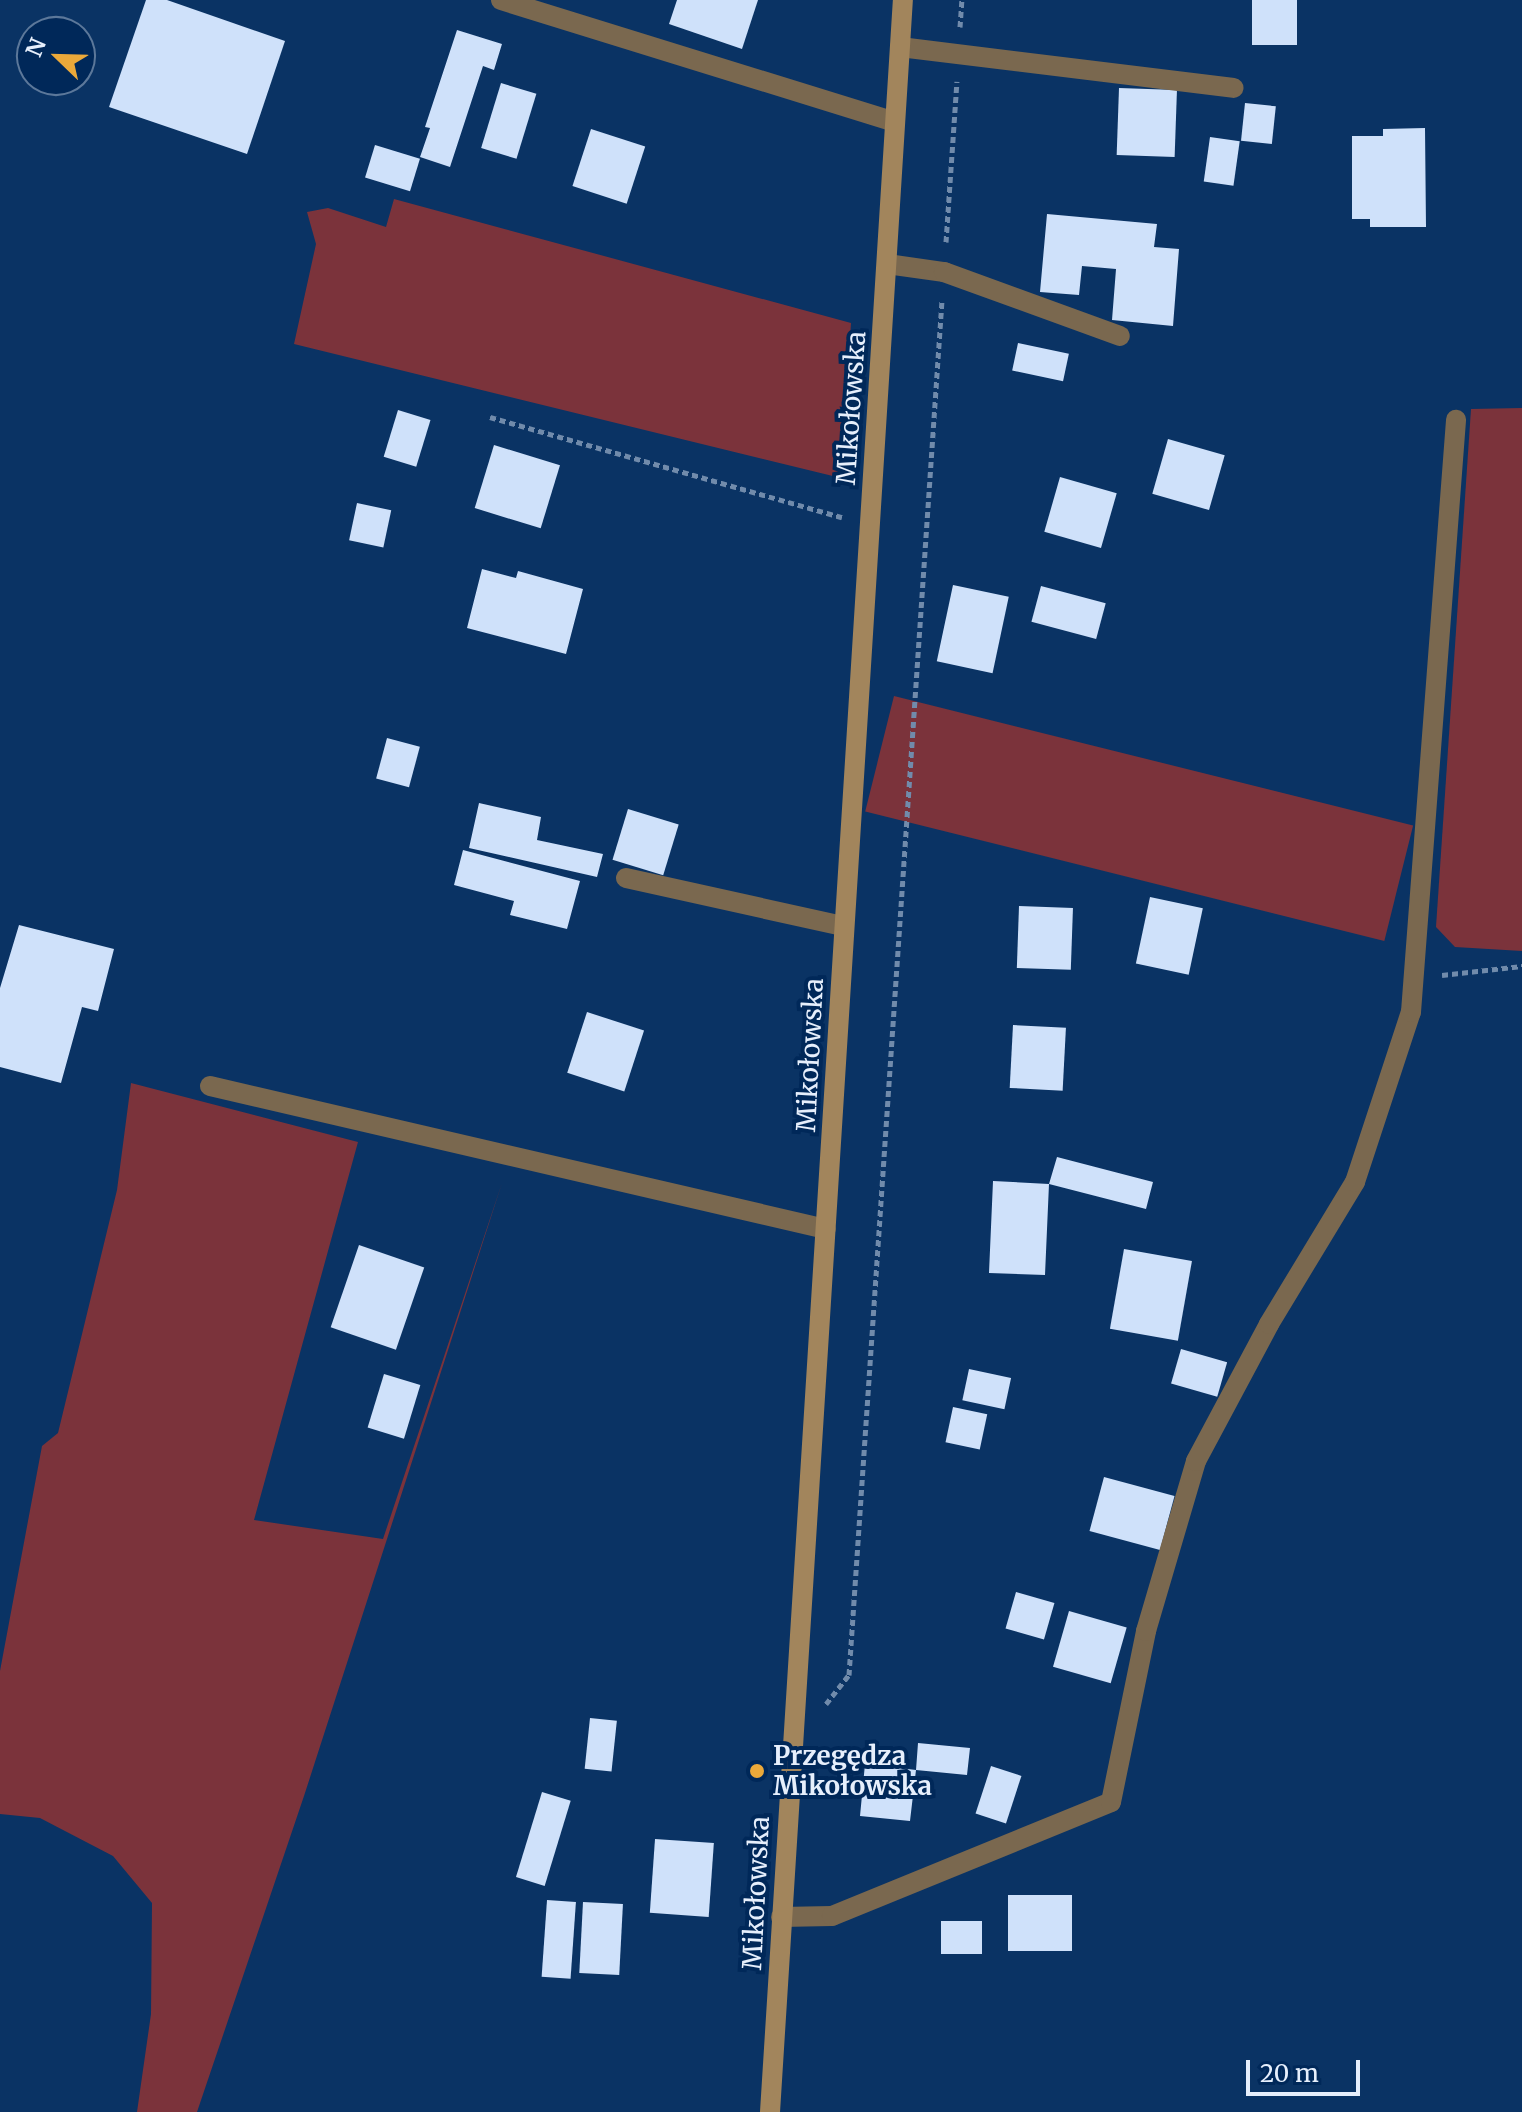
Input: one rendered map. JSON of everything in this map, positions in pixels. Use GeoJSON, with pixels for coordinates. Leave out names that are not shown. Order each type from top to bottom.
{"type":"FeatureCollection","features":[{"type":"Feature","properties":{"kind":"main road","name":"Mikołowska"},"geometry":{"type":"LineString","coordinates":[[770,2112],[903,0]]}},
{"type":"Feature","properties":{"kind":"lane"},"geometry":{"type":"LineString","coordinates":[[501,0],[895,122]]}},
{"type":"Feature","properties":{"kind":"lane"},"geometry":{"type":"LineString","coordinates":[[900,47],[1233,88]]}},
{"type":"Feature","properties":{"kind":"lane"},"geometry":{"type":"LineString","coordinates":[[887,264],[944,272],[1120,336]]}},
{"type":"Feature","properties":{"kind":"lane"},"geometry":{"type":"LineString","coordinates":[[781,1917],[832,1916],[1111,1802],[1146,1631],[1196,1461],[1269,1324],[1355,1182],[1411,1012],[1456,420]]}},
{"type":"Feature","properties":{"kind":"lane"},"geometry":{"type":"LineString","coordinates":[[626,878],[843,926]]}},
{"type":"Feature","properties":{"kind":"lane"},"geometry":{"type":"LineString","coordinates":[[210,1086],[826,1229]]}},
{"type":"Feature","properties":{"kind":"path"},"geometry":{"type":"LineString","coordinates":[[792,1727],[824,1707],[849,1675],[962,0]]}},
{"type":"Feature","properties":{"kind":"path"},"geometry":{"type":"LineString","coordinates":[[490,417],[870,525]]}},
{"type":"Feature","properties":{"kind":"path"},"geometry":{"type":"LineString","coordinates":[[1413,978],[1522,966]]}},
{"type":"Feature","properties":{"kind":"shaded area"},"geometry":{"type":"Polygon","coordinates":[[[394,199],[851,323],[841,478],[294,344],[316,244],[307,212],[328,208],[386,227],[394,199]]]}},
{"type":"Feature","properties":{"kind":"shaded area"},"geometry":{"type":"Polygon","coordinates":[[[1522,408],[1522,951],[1455,947],[1436,927],[1471,409],[1522,408]]]}},
{"type":"Feature","properties":{"kind":"shaded area"},"geometry":{"type":"Polygon","coordinates":[[[894,696],[1413,825],[1384,941],[865,811],[894,696]]]}},
{"type":"Feature","properties":{"kind":"shaded area"},"geometry":{"type":"Polygon","coordinates":[[[131,1083],[358,1142],[254,1520],[383,1539],[502,1183],[304,1796],[197,2112],[137,2112],[151,2014],[152,1903],[113,1856],[40,1818],[0,1814],[0,1671],[42,1446],[58,1433],[117,1190],[131,1083]]]}},
{"type":"Feature","properties":{"kind":"building"},"geometry":{"type":"Polygon","coordinates":[[[146,0],[167,0],[285,41],[247,154],[109,107],[146,0]]]}},
{"type":"Feature","properties":{"kind":"building"},"geometry":{"type":"Polygon","coordinates":[[[677,0],[758,0],[742,49],[669,24],[677,0]]]}},
{"type":"Feature","properties":{"kind":"building"},"geometry":{"type":"Polygon","coordinates":[[[1252,0],[1297,0],[1297,45],[1252,45],[1252,0]]]}},
{"type":"Feature","properties":{"kind":"building"},"geometry":{"type":"Polygon","coordinates":[[[457,30],[502,44],[494,70],[483,66],[450,167],[420,157],[430,128],[425,127],[457,30]]]}},
{"type":"Feature","properties":{"kind":"building"},"geometry":{"type":"Polygon","coordinates":[[[501,83],[536,94],[517,159],[481,148],[501,83]]]}},
{"type":"Feature","properties":{"kind":"building"},"geometry":{"type":"Polygon","coordinates":[[[1119,88],[1177,90],[1175,157],[1117,155],[1119,88]]]}},
{"type":"Feature","properties":{"kind":"building"},"geometry":{"type":"Polygon","coordinates":[[[1245,103],[1276,106],[1272,144],[1241,141],[1245,103]]]}},
{"type":"Feature","properties":{"kind":"building"},"geometry":{"type":"Polygon","coordinates":[[[1425,128],[1426,227],[1370,227],[1370,219],[1352,219],[1352,136],[1383,136],[1383,129],[1425,128]]]}},
{"type":"Feature","properties":{"kind":"building"},"geometry":{"type":"Polygon","coordinates":[[[591,129],[645,147],[627,204],[572,186],[591,129]]]}},
{"type":"Feature","properties":{"kind":"building"},"geometry":{"type":"Polygon","coordinates":[[[1210,137],[1240,141],[1233,186],[1204,182],[1210,137]]]}},
{"type":"Feature","properties":{"kind":"building"},"geometry":{"type":"Polygon","coordinates":[[[375,145],[420,159],[410,191],[365,178],[375,145]]]}},
{"type":"Feature","properties":{"kind":"building"},"geometry":{"type":"Polygon","coordinates":[[[1047,214],[1157,224],[1154,247],[1179,249],[1173,326],[1112,320],[1116,269],[1082,266],[1079,295],[1040,292],[1047,214]]]}},
{"type":"Feature","properties":{"kind":"building"},"geometry":{"type":"Polygon","coordinates":[[[1018,343],[1069,354],[1063,381],[1012,370],[1018,343]]]}},
{"type":"Feature","properties":{"kind":"building"},"geometry":{"type":"Polygon","coordinates":[[[398,410],[431,420],[416,467],[384,457],[398,410]]]}},
{"type":"Feature","properties":{"kind":"building"},"geometry":{"type":"Polygon","coordinates":[[[1168,439],[1225,455],[1209,510],[1152,494],[1168,439]]]}},
{"type":"Feature","properties":{"kind":"building"},"geometry":{"type":"Polygon","coordinates":[[[494,445],[560,465],[541,528],[475,508],[494,445]]]}},
{"type":"Feature","properties":{"kind":"building"},"geometry":{"type":"Polygon","coordinates":[[[1060,477],[1117,493],[1101,548],[1044,532],[1060,477]]]}},
{"type":"Feature","properties":{"kind":"building"},"geometry":{"type":"Polygon","coordinates":[[[357,503],[391,510],[383,547],[349,540],[357,503]]]}},
{"type":"Feature","properties":{"kind":"building"},"geometry":{"type":"Polygon","coordinates":[[[482,569],[516,578],[518,571],[583,589],[566,654],[467,628],[482,569]]]}},
{"type":"Feature","properties":{"kind":"building"},"geometry":{"type":"Polygon","coordinates":[[[953,585],[1009,597],[993,673],[937,661],[953,585]]]}},
{"type":"Feature","properties":{"kind":"building"},"geometry":{"type":"Polygon","coordinates":[[[1041,586],[1106,603],[1096,639],[1031,622],[1041,586]]]}},
{"type":"Feature","properties":{"kind":"building"},"geometry":{"type":"Polygon","coordinates":[[[387,738],[420,747],[409,787],[376,779],[387,738]]]}},
{"type":"Feature","properties":{"kind":"building"},"geometry":{"type":"Polygon","coordinates":[[[479,803],[541,817],[537,840],[603,854],[597,877],[469,848],[479,803]]]}},
{"type":"Feature","properties":{"kind":"building"},"geometry":{"type":"Polygon","coordinates":[[[628,809],[679,824],[663,875],[613,860],[628,809]]]}},
{"type":"Feature","properties":{"kind":"building"},"geometry":{"type":"Polygon","coordinates":[[[463,850],[580,881],[567,929],[510,915],[514,901],[454,885],[463,850]]]}},
{"type":"Feature","properties":{"kind":"building"},"geometry":{"type":"Polygon","coordinates":[[[1150,897],[1203,908],[1189,975],[1136,964],[1150,897]]]}},
{"type":"Feature","properties":{"kind":"building"},"geometry":{"type":"Polygon","coordinates":[[[1019,906],[1073,908],[1071,970],[1017,968],[1019,906]]]}},
{"type":"Feature","properties":{"kind":"building"},"geometry":{"type":"Polygon","coordinates":[[[19,925],[114,949],[98,1011],[82,1007],[61,1083],[0,1067],[0,988],[19,925]]]}},
{"type":"Feature","properties":{"kind":"building"},"geometry":{"type":"Polygon","coordinates":[[[587,1012],[644,1031],[624,1091],[567,1073],[587,1012]]]}},
{"type":"Feature","properties":{"kind":"building"},"geometry":{"type":"Polygon","coordinates":[[[1013,1025],[1066,1028],[1063,1091],[1010,1088],[1013,1025]]]}},
{"type":"Feature","properties":{"kind":"building"},"geometry":{"type":"Polygon","coordinates":[[[1057,1157],[1153,1182],[1146,1209],[1049,1184],[1057,1157]]]}},
{"type":"Feature","properties":{"kind":"building"},"geometry":{"type":"Polygon","coordinates":[[[993,1181],[1049,1184],[1045,1275],[989,1273],[993,1181]]]}},
{"type":"Feature","properties":{"kind":"building"},"geometry":{"type":"Polygon","coordinates":[[[359,1245],[424,1267],[396,1350],[331,1327],[359,1245]]]}},
{"type":"Feature","properties":{"kind":"building"},"geometry":{"type":"Polygon","coordinates":[[[1124,1249],[1192,1261],[1178,1341],[1110,1329],[1124,1249]]]}},
{"type":"Feature","properties":{"kind":"building"},"geometry":{"type":"Polygon","coordinates":[[[1181,1349],[1227,1362],[1217,1397],[1171,1384],[1181,1349]]]}},
{"type":"Feature","properties":{"kind":"building"},"geometry":{"type":"Polygon","coordinates":[[[969,1369],[1011,1378],[1004,1409],[962,1400],[969,1369]]]}},
{"type":"Feature","properties":{"kind":"building"},"geometry":{"type":"Polygon","coordinates":[[[384,1374],[420,1385],[404,1439],[368,1428],[384,1374]]]}},
{"type":"Feature","properties":{"kind":"building"},"geometry":{"type":"Polygon","coordinates":[[[953,1407],[987,1414],[980,1449],[946,1442],[953,1407]]]}},
{"type":"Feature","properties":{"kind":"building"},"geometry":{"type":"Polygon","coordinates":[[[1104,1477],[1175,1496],[1160,1550],[1090,1531],[1104,1477]]]}},
{"type":"Feature","properties":{"kind":"building"},"geometry":{"type":"Polygon","coordinates":[[[1016,1592],[1054,1603],[1044,1640],[1006,1629],[1016,1592]]]}},
{"type":"Feature","properties":{"kind":"building"},"geometry":{"type":"Polygon","coordinates":[[[1069,1611],[1127,1628],[1111,1683],[1053,1667],[1069,1611]]]}},
{"type":"Feature","properties":{"kind":"building"},"geometry":{"type":"Polygon","coordinates":[[[590,1718],[617,1721],[612,1772],[585,1769],[590,1718]]]}},
{"type":"Feature","properties":{"kind":"building"},"geometry":{"type":"Polygon","coordinates":[[[918,1743],[970,1748],[967,1775],[916,1770],[918,1743]]]}},
{"type":"Feature","properties":{"kind":"building"},"geometry":{"type":"Polygon","coordinates":[[[865,1764],[916,1770],[910,1821],[860,1816],[865,1764]]]}},
{"type":"Feature","properties":{"kind":"building"},"geometry":{"type":"Polygon","coordinates":[[[991,1766],[1021,1776],[1006,1823],[976,1814],[991,1766]]]}},
{"type":"Feature","properties":{"kind":"building"},"geometry":{"type":"Polygon","coordinates":[[[542,1792],[571,1801],[545,1886],[516,1877],[542,1792]]]}},
{"type":"Feature","properties":{"kind":"building"},"geometry":{"type":"Polygon","coordinates":[[[655,1839],[714,1843],[709,1917],[650,1913],[655,1839]]]}},
{"type":"Feature","properties":{"kind":"building"},"geometry":{"type":"Polygon","coordinates":[[[1008,1895],[1072,1895],[1072,1951],[1008,1951],[1008,1895]]]}},
{"type":"Feature","properties":{"kind":"building"},"geometry":{"type":"Polygon","coordinates":[[[547,1900],[576,1902],[571,1979],[542,1977],[547,1900]]]}},
{"type":"Feature","properties":{"kind":"building"},"geometry":{"type":"Polygon","coordinates":[[[583,1902],[623,1904],[619,1975],[579,1973],[583,1902]]]}},
{"type":"Feature","properties":{"kind":"building"},"geometry":{"type":"Polygon","coordinates":[[[941,1921],[982,1921],[982,1954],[941,1954],[941,1921]]]}},
{"type":"Feature","properties":{"kind":"place","name":"Przegędza Mikołowska"},"geometry":{"type":"Point","coordinates":[757,1771]}}]}
